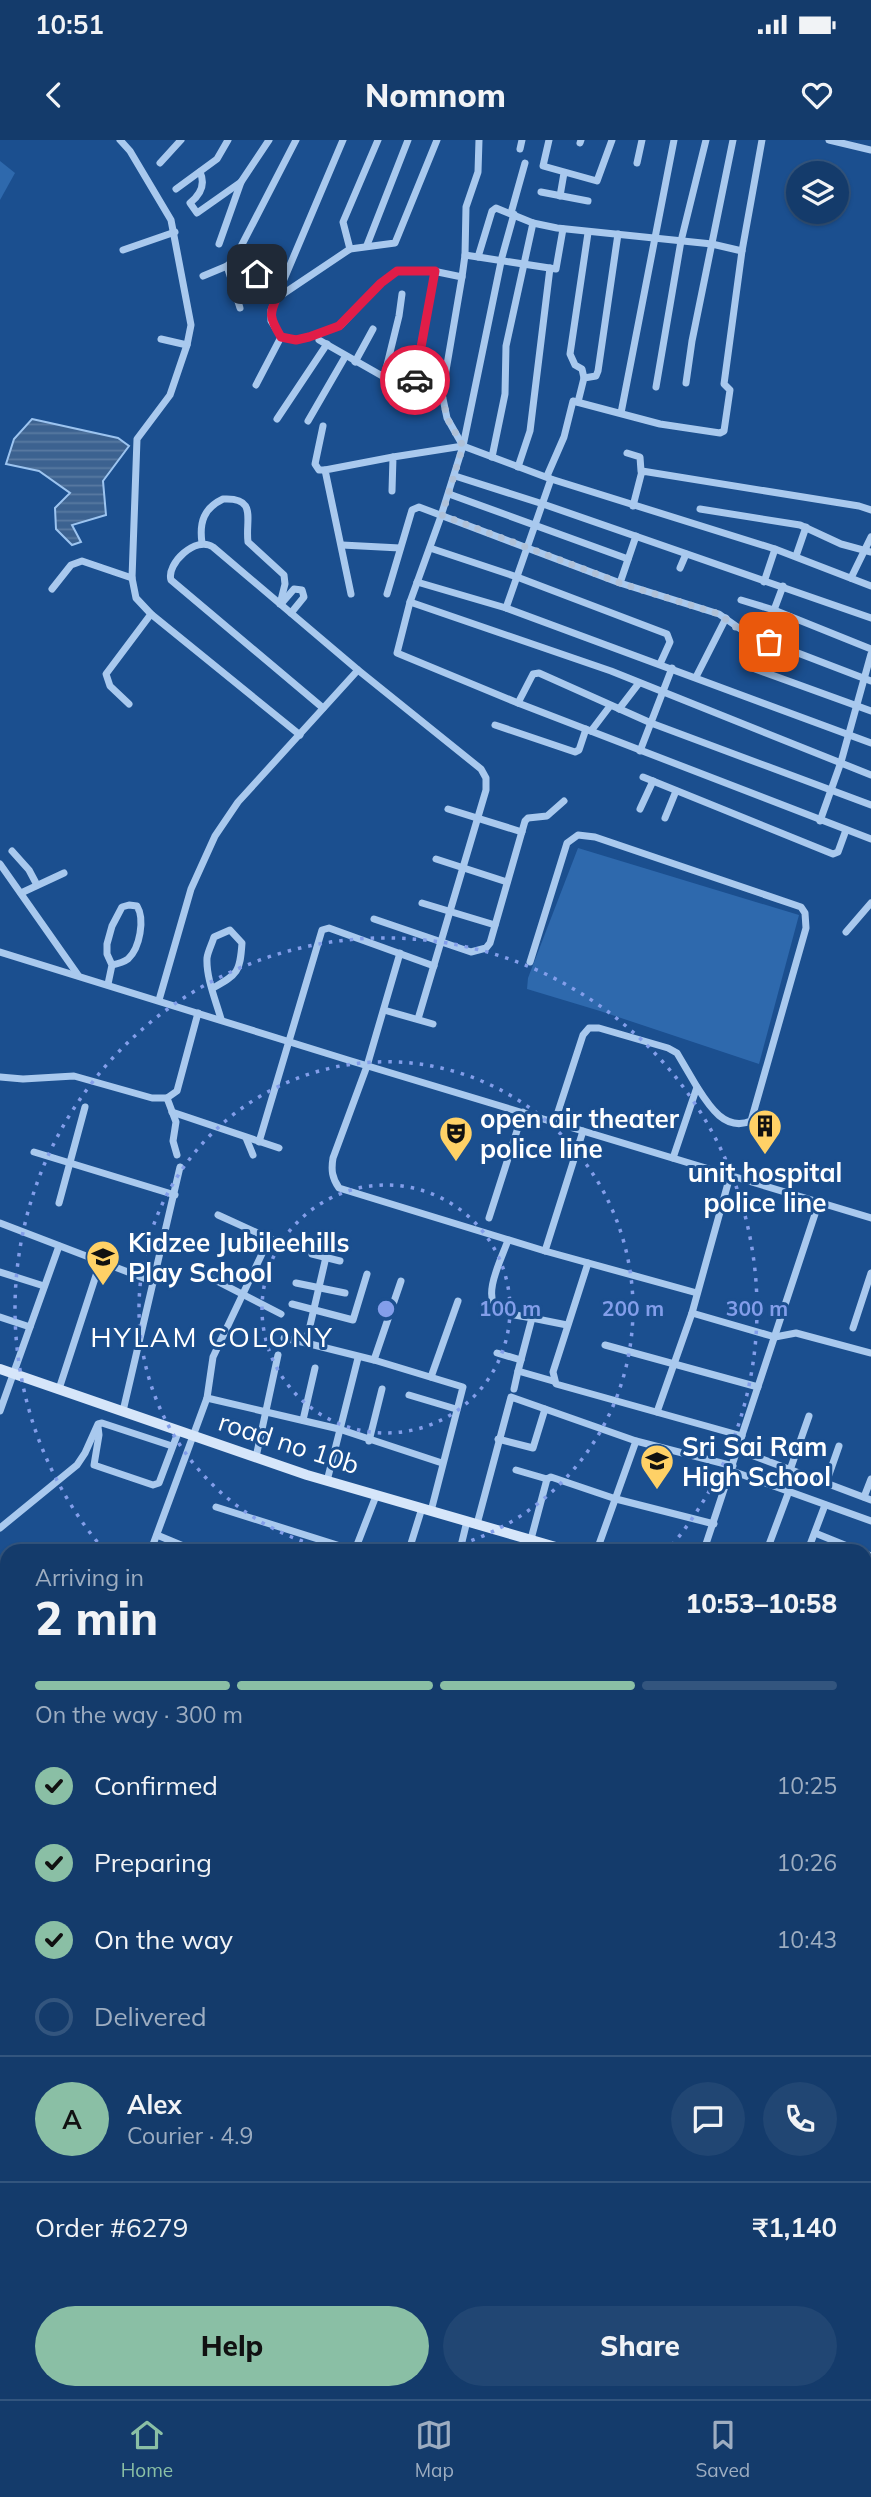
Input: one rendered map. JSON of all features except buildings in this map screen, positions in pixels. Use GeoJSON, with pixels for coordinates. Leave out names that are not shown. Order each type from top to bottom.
{"type":"FeatureCollection","features":[{"type":"Feature","properties":{"kind":"street"},"geometry":{"type":"LineString","coordinates":[[120,140],[130,151],[167,213],[174,232],[191,325],[170,395],[137,439],[132,578],[136,598],[151,614],[300,735]]}},
{"type":"Feature","properties":{"kind":"street"},"geometry":{"type":"LineString","coordinates":[[160,163],[181,140]]}},
{"type":"Feature","properties":{"kind":"street"},"geometry":{"type":"LineString","coordinates":[[176,189],[217,159],[228,140]]}},
{"type":"Feature","properties":{"kind":"street"},"geometry":{"type":"LineString","coordinates":[[219,244],[241,182],[269,140]]}},
{"type":"Feature","properties":{"kind":"street"},"geometry":{"type":"LineString","coordinates":[[203,276],[231,263],[296,140]]}},
{"type":"Feature","properties":{"kind":"street"},"geometry":{"type":"LineString","coordinates":[[344,140],[271,310],[271,321],[281,337],[296,340],[339,326],[381,283],[397,271],[435,271],[462,277]]}},
{"type":"Feature","properties":{"kind":"street"},"geometry":{"type":"LineString","coordinates":[[350,249],[342,222],[378,140]]}},
{"type":"Feature","properties":{"kind":"street"},"geometry":{"type":"LineString","coordinates":[[367,245],[408,140]]}},
{"type":"Feature","properties":{"kind":"street"},"geometry":{"type":"LineString","coordinates":[[277,298],[350,249],[394,243],[437,140]]}},
{"type":"Feature","properties":{"kind":"street"},"geometry":{"type":"LineString","coordinates":[[463,446],[447,418],[442,394],[465,255],[466,207],[478,172],[479,140]]}},
{"type":"Feature","properties":{"kind":"street"},"geometry":{"type":"LineString","coordinates":[[520,149],[523,140]]}},
{"type":"Feature","properties":{"kind":"street"},"geometry":{"type":"LineString","coordinates":[[549,140],[543,166],[599,181],[612,140]]}},
{"type":"Feature","properties":{"kind":"street"},"geometry":{"type":"LineString","coordinates":[[637,163],[642,140]]}},
{"type":"Feature","properties":{"kind":"street"},"geometry":{"type":"LineString","coordinates":[[621,414],[674,140]]}},
{"type":"Feature","properties":{"kind":"street"},"geometry":{"type":"LineString","coordinates":[[656,387],[681,241],[706,140]]}},
{"type":"Feature","properties":{"kind":"street"},"geometry":{"type":"LineString","coordinates":[[686,383],[733,140]]}},
{"type":"Feature","properties":{"kind":"street"},"geometry":{"type":"LineString","coordinates":[[506,608],[543,504],[564,437],[571,402],[660,424],[724,433],[730,390],[724,384],[742,251],[762,140]]}},
{"type":"Feature","properties":{"kind":"street"},"geometry":{"type":"LineString","coordinates":[[829,140],[871,150]]}},
{"type":"Feature","properties":{"kind":"street"},"geometry":{"type":"LineString","coordinates":[[525,163],[463,446],[442,515],[410,602],[397,653],[640,751],[871,839]]}},
{"type":"Feature","properties":{"kind":"street"},"geometry":{"type":"LineString","coordinates":[[200,172],[203,180],[200,192],[190,203],[197,213],[241,182]]}},
{"type":"Feature","properties":{"kind":"street"},"geometry":{"type":"LineString","coordinates":[[560,196],[564,173]]}},
{"type":"Feature","properties":{"kind":"street"},"geometry":{"type":"LineString","coordinates":[[541,192],[588,201]]}},
{"type":"Feature","properties":{"kind":"street"},"geometry":{"type":"LineString","coordinates":[[478,257],[493,209],[498,208],[533,223],[563,229],[712,244],[742,251]]}},
{"type":"Feature","properties":{"kind":"street"},"geometry":{"type":"LineString","coordinates":[[492,457],[505,394],[506,346],[533,223]]}},
{"type":"Feature","properties":{"kind":"street"},"geometry":{"type":"LineString","coordinates":[[465,255],[556,269],[563,229]]}},
{"type":"Feature","properties":{"kind":"street"},"geometry":{"type":"LineString","coordinates":[[123,250],[174,232]]}},
{"type":"Feature","properties":{"kind":"street"},"geometry":{"type":"LineString","coordinates":[[578,402],[584,378],[582,369],[575,365],[570,354],[588,233]]}},
{"type":"Feature","properties":{"kind":"street"},"geometry":{"type":"LineString","coordinates":[[584,378],[596,376],[598,371],[618,234]]}},
{"type":"Feature","properties":{"kind":"street"},"geometry":{"type":"LineString","coordinates":[[231,263],[281,287]]}},
{"type":"Feature","properties":{"kind":"street"},"geometry":{"type":"LineString","coordinates":[[231,263],[240,308]]}},
{"type":"Feature","properties":{"kind":"street"},"geometry":{"type":"LineString","coordinates":[[518,467],[530,431],[550,268]]}},
{"type":"Feature","properties":{"kind":"street"},"geometry":{"type":"LineString","coordinates":[[414,383],[435,271]]}},
{"type":"Feature","properties":{"kind":"street"},"geometry":{"type":"LineString","coordinates":[[384,377],[399,316],[401,294]]}},
{"type":"Feature","properties":{"kind":"street"},"geometry":{"type":"LineString","coordinates":[[355,362],[373,329]]}},
{"type":"Feature","properties":{"kind":"street"},"geometry":{"type":"LineString","coordinates":[[256,385],[281,337]]}},
{"type":"Feature","properties":{"kind":"street"},"geometry":{"type":"LineString","coordinates":[[161,339],[187,345]]}},
{"type":"Feature","properties":{"kind":"street"},"geometry":{"type":"LineString","coordinates":[[319,340],[384,377],[437,388],[442,394]]}},
{"type":"Feature","properties":{"kind":"street"},"geometry":{"type":"LineString","coordinates":[[277,419],[327,344]]}},
{"type":"Feature","properties":{"kind":"street"},"geometry":{"type":"LineString","coordinates":[[308,421],[345,357]]}},
{"type":"Feature","properties":{"kind":"street"},"geometry":{"type":"LineString","coordinates":[[323,426],[315,464],[319,470],[463,446],[633,506],[796,556],[871,586]]}},
{"type":"Feature","properties":{"kind":"street"},"geometry":{"type":"LineString","coordinates":[[627,453],[640,457],[641,471],[633,506]]}},
{"type":"Feature","properties":{"kind":"street"},"geometry":{"type":"LineString","coordinates":[[392,491],[393,457]]}},
{"type":"Feature","properties":{"kind":"street"},"geometry":{"type":"LineString","coordinates":[[325,470],[351,594]]}},
{"type":"Feature","properties":{"kind":"street"},"geometry":{"type":"LineString","coordinates":[[641,471],[871,510]]}},
{"type":"Feature","properties":{"kind":"street"},"geometry":{"type":"LineString","coordinates":[[455,476],[871,618]]}},
{"type":"Feature","properties":{"kind":"street"},"geometry":{"type":"LineString","coordinates":[[449,494],[628,559]]}},
{"type":"Feature","properties":{"kind":"street"},"geometry":{"type":"LineString","coordinates":[[202,542],[201,524],[207,510],[223,499],[241,502],[249,514],[248,542],[284,575],[285,584],[280,604]]}},
{"type":"Feature","properties":{"kind":"street"},"geometry":{"type":"LineString","coordinates":[[387,594],[414,508],[442,515],[620,583],[726,618],[746,634],[867,680]]}},
{"type":"Feature","properties":{"kind":"street"},"geometry":{"type":"LineString","coordinates":[[700,509],[806,527],[841,544],[868,551]]}},
{"type":"Feature","properties":{"kind":"street"},"geometry":{"type":"LineString","coordinates":[[796,556],[806,527]]}},
{"type":"Feature","properties":{"kind":"street"},"geometry":{"type":"LineString","coordinates":[[620,583],[636,537]]}},
{"type":"Feature","properties":{"kind":"street"},"geometry":{"type":"LineString","coordinates":[[850,578],[868,551],[871,537]]}},
{"type":"Feature","properties":{"kind":"street"},"geometry":{"type":"LineString","coordinates":[[323,708],[171,580],[169,576],[172,567],[195,544],[202,542],[213,547],[358,670],[481,769],[486,778],[478,818],[418,1020]]}},
{"type":"Feature","properties":{"kind":"street"},"geometry":{"type":"LineString","coordinates":[[342,545],[400,548]]}},
{"type":"Feature","properties":{"kind":"street"},"geometry":{"type":"LineString","coordinates":[[430,548],[517,577],[667,634],[670,642],[660,664]]}},
{"type":"Feature","properties":{"kind":"street"},"geometry":{"type":"LineString","coordinates":[[764,582],[775,549]]}},
{"type":"Feature","properties":{"kind":"street"},"geometry":{"type":"LineString","coordinates":[[680,568],[686,554]]}},
{"type":"Feature","properties":{"kind":"street"},"geometry":{"type":"LineString","coordinates":[[52,589],[71,565],[82,561],[132,578]]}},
{"type":"Feature","properties":{"kind":"street"},"geometry":{"type":"LineString","coordinates":[[417,582],[506,608],[871,743]]}},
{"type":"Feature","properties":{"kind":"street"},"geometry":{"type":"LineString","coordinates":[[774,610],[783,586]]}},
{"type":"Feature","properties":{"kind":"street"},"geometry":{"type":"LineString","coordinates":[[280,604],[294,589],[302,590],[304,597],[291,613]]}},
{"type":"Feature","properties":{"kind":"street"},"geometry":{"type":"LineString","coordinates":[[741,600],[774,610],[871,651],[867,680],[820,821]]}},
{"type":"Feature","properties":{"kind":"street"},"geometry":{"type":"LineString","coordinates":[[410,602],[611,671],[871,775]]}},
{"type":"Feature","properties":{"kind":"street"},"geometry":{"type":"LineString","coordinates":[[129,704],[110,686],[106,674],[151,614]]}},
{"type":"Feature","properties":{"kind":"street"},"geometry":{"type":"LineString","coordinates":[[696,677],[726,618]]}},
{"type":"Feature","properties":{"kind":"street"},"geometry":{"type":"LineString","coordinates":[[640,751],[672,668]]}},
{"type":"Feature","properties":{"kind":"street"},"geometry":{"type":"LineString","coordinates":[[755,669],[871,711]]}},
{"type":"Feature","properties":{"kind":"street"},"geometry":{"type":"LineString","coordinates":[[159,1000],[191,889],[215,836],[238,802],[358,670]]}},
{"type":"Feature","properties":{"kind":"street"},"geometry":{"type":"LineString","coordinates":[[518,703],[533,674],[538,673],[651,723],[871,804]]}},
{"type":"Feature","properties":{"kind":"street"},"geometry":{"type":"LineString","coordinates":[[619,709],[639,683]]}},
{"type":"Feature","properties":{"kind":"street"},"geometry":{"type":"LineString","coordinates":[[495,725],[575,752],[579,750],[589,730],[610,706]]}},
{"type":"Feature","properties":{"kind":"street"},"geometry":{"type":"LineString","coordinates":[[643,777],[833,854],[838,852],[846,830]]}},
{"type":"Feature","properties":{"kind":"street"},"geometry":{"type":"LineString","coordinates":[[640,809],[653,781]]}},
{"type":"Feature","properties":{"kind":"street"},"geometry":{"type":"LineString","coordinates":[[665,818],[676,791]]}},
{"type":"Feature","properties":{"kind":"street"},"geometry":{"type":"LineString","coordinates":[[374,919],[471,952],[482,950],[490,943],[528,818],[547,816],[564,801]]}},
{"type":"Feature","properties":{"kind":"street"},"geometry":{"type":"LineString","coordinates":[[448,809],[522,832]]}},
{"type":"Feature","properties":{"kind":"street"},"geometry":{"type":"LineString","coordinates":[[530,962],[567,843],[578,835],[595,837],[801,906],[806,913],[806,928],[751,1121],[737,1124],[711,1110],[673,1050],[599,1028],[589,1028],[583,1035],[555,1121]]}},
{"type":"Feature","properties":{"kind":"street"},"geometry":{"type":"LineString","coordinates":[[12,851],[29,870],[37,885]]}},
{"type":"Feature","properties":{"kind":"street"},"geometry":{"type":"LineString","coordinates":[[436,859],[507,882]]}},
{"type":"Feature","properties":{"kind":"street"},"geometry":{"type":"LineString","coordinates":[[0,864],[79,976]]}},
{"type":"Feature","properties":{"kind":"street"},"geometry":{"type":"LineString","coordinates":[[21,892],[64,873]]}},
{"type":"Feature","properties":{"kind":"street"},"geometry":{"type":"LineString","coordinates":[[422,903],[495,925]]}},
{"type":"Feature","properties":{"kind":"street"},"geometry":{"type":"LineString","coordinates":[[846,932],[871,903]]}},
{"type":"Feature","properties":{"kind":"street"},"geometry":{"type":"LineString","coordinates":[[108,984],[112,965],[107,948],[112,926],[122,907],[138,906],[141,924],[134,950],[128,958],[112,965]]}},
{"type":"Feature","properties":{"kind":"street"},"geometry":{"type":"LineString","coordinates":[[258,1142],[324,928],[434,966]]}},
{"type":"Feature","properties":{"kind":"street"},"geometry":{"type":"LineString","coordinates":[[213,988],[234,977],[239,964],[242,943],[230,930],[214,937],[208,954],[208,969],[221,1019]]}},
{"type":"Feature","properties":{"kind":"street"},"geometry":{"type":"LineString","coordinates":[[0,952],[871,1218]]}},
{"type":"Feature","properties":{"kind":"street"},"geometry":{"type":"LineString","coordinates":[[400,953],[367,1066],[333,1158],[333,1180],[339,1188],[545,1251],[697,1293]]}},
{"type":"Feature","properties":{"kind":"street"},"geometry":{"type":"LineString","coordinates":[[383,1010],[433,1024]]}},
{"type":"Feature","properties":{"kind":"street"},"geometry":{"type":"LineString","coordinates":[[0,1077],[23,1079],[74,1076],[152,1098],[167,1098],[177,1091],[198,1013]]}},
{"type":"Feature","properties":{"kind":"street"},"geometry":{"type":"LineString","coordinates":[[673,1158],[697,1087]]}},
{"type":"Feature","properties":{"kind":"street"},"geometry":{"type":"LineString","coordinates":[[167,1098],[176,1122],[173,1141],[177,1155]]}},
{"type":"Feature","properties":{"kind":"street"},"geometry":{"type":"LineString","coordinates":[[59,1203],[85,1107]]}},
{"type":"Feature","properties":{"kind":"street"},"geometry":{"type":"LineString","coordinates":[[172,1112],[279,1148]]}},
{"type":"Feature","properties":{"kind":"street"},"geometry":{"type":"LineString","coordinates":[[489,1218],[523,1112]]}},
{"type":"Feature","properties":{"kind":"street"},"geometry":{"type":"LineString","coordinates":[[545,1251],[583,1131]]}},
{"type":"Feature","properties":{"kind":"street"},"geometry":{"type":"LineString","coordinates":[[246,1138],[253,1155]]}},
{"type":"Feature","properties":{"kind":"street"},"geometry":{"type":"LineString","coordinates":[[34,1152],[175,1195]]}},
{"type":"Feature","properties":{"kind":"street"},"geometry":{"type":"LineString","coordinates":[[123,1411],[180,1167]]}},
{"type":"Feature","properties":{"kind":"street"},"geometry":{"type":"LineString","coordinates":[[657,1412],[692,1312],[730,1176]]}},
{"type":"Feature","properties":{"kind":"street"},"geometry":{"type":"LineString","coordinates":[[707,1544],[819,1202]]}},
{"type":"Feature","properties":{"kind":"street"},"geometry":{"type":"LineString","coordinates":[[218,1215],[295,1250]]}},
{"type":"Feature","properties":{"kind":"street"},"geometry":{"type":"LineString","coordinates":[[0,1223],[154,1282]]}},
{"type":"Feature","properties":{"kind":"street"},"geometry":{"type":"LineString","coordinates":[[154,1544],[195,1436],[207,1398],[213,1357],[269,1239]]}},
{"type":"Feature","properties":{"kind":"street"},"geometry":{"type":"LineString","coordinates":[[508,1240],[492,1285],[492,1300],[497,1308],[568,1325]]}},
{"type":"Feature","properties":{"kind":"street"},"geometry":{"type":"LineString","coordinates":[[0,1411],[59,1246]]}},
{"type":"Feature","properties":{"kind":"street"},"geometry":{"type":"LineString","coordinates":[[312,1254],[340,1261]]}},
{"type":"Feature","properties":{"kind":"street"},"geometry":{"type":"LineString","coordinates":[[306,1343],[326,1257]]}},
{"type":"Feature","properties":{"kind":"street"},"geometry":{"type":"LineString","coordinates":[[59,1389],[100,1263]]}},
{"type":"Feature","properties":{"kind":"street"},"geometry":{"type":"LineString","coordinates":[[553,1381],[553,1372],[588,1263]]}},
{"type":"Feature","properties":{"kind":"street"},"geometry":{"type":"LineString","coordinates":[[0,1272],[44,1286]]}},
{"type":"Feature","properties":{"kind":"street"},"geometry":{"type":"LineString","coordinates":[[853,1328],[871,1273]]}},
{"type":"Feature","properties":{"kind":"street"},"geometry":{"type":"LineString","coordinates":[[292,1304],[353,1320],[367,1274]]}},
{"type":"Feature","properties":{"kind":"street"},"geometry":{"type":"LineString","coordinates":[[206,1276],[281,1314]]}},
{"type":"Feature","properties":{"kind":"street"},"geometry":{"type":"LineString","coordinates":[[374,1360],[401,1281]]}},
{"type":"Feature","properties":{"kind":"street"},"geometry":{"type":"LineString","coordinates":[[296,1283],[345,1293]]}},
{"type":"Feature","properties":{"kind":"street"},"geometry":{"type":"LineString","coordinates":[[430,1377],[458,1301]]}},
{"type":"Feature","properties":{"kind":"street"},"geometry":{"type":"LineString","coordinates":[[692,1312],[775,1337],[796,1333],[871,1353]]}},
{"type":"Feature","properties":{"kind":"street"},"geometry":{"type":"LineString","coordinates":[[0,1317],[30,1327]]}},
{"type":"Feature","properties":{"kind":"street"},"geometry":{"type":"LineString","coordinates":[[514,1389],[533,1318]]}},
{"type":"Feature","properties":{"kind":"street"},"geometry":{"type":"LineString","coordinates":[[284,1338],[374,1360],[463,1387],[442,1463],[412,1544]]}},
{"type":"Feature","properties":{"kind":"street"},"geometry":{"type":"LineString","coordinates":[[605,1345],[758,1387]]}},
{"type":"Feature","properties":{"kind":"street"},"geometry":{"type":"LineString","coordinates":[[497,1353],[522,1360]]}},
{"type":"Feature","properties":{"kind":"street"},"geometry":{"type":"LineString","coordinates":[[256,1457],[278,1355]]}},
{"type":"Feature","properties":{"kind":"street"},"geometry":{"type":"LineString","coordinates":[[327,1481],[358,1357]]}},
{"type":"Feature","properties":{"kind":"street"},"geometry":{"type":"LineString","coordinates":[[303,1420],[314,1367]]}},
{"type":"Feature","properties":{"kind":"street","name":"road no 10b"},"geometry":{"type":"LineString","coordinates":[[0,1369],[327,1481],[545,1544]]}},
{"type":"Feature","properties":{"kind":"street"},"geometry":{"type":"LineString","coordinates":[[518,1371],[553,1381],[560,1387],[742,1436]]}},
{"type":"Feature","properties":{"kind":"street"},"geometry":{"type":"LineString","coordinates":[[369,1441],[382,1390]]}},
{"type":"Feature","properties":{"kind":"street"},"geometry":{"type":"LineString","coordinates":[[410,1395],[456,1409]]}},
{"type":"Feature","properties":{"kind":"street"},"geometry":{"type":"LineString","coordinates":[[463,1544],[472,1522],[511,1396],[636,1441],[733,1468],[871,1521]]}},
{"type":"Feature","properties":{"kind":"street"},"geometry":{"type":"LineString","coordinates":[[207,1398],[339,1429],[442,1463]]}},
{"type":"Feature","properties":{"kind":"street"},"geometry":{"type":"LineString","coordinates":[[498,1439],[533,1448],[545,1409]]}},
{"type":"Feature","properties":{"kind":"street"},"geometry":{"type":"LineString","coordinates":[[790,1470],[809,1416]]}},
{"type":"Feature","properties":{"kind":"street"},"geometry":{"type":"LineString","coordinates":[[0,1528],[77,1465],[97,1426],[102,1423],[172,1446]]}},
{"type":"Feature","properties":{"kind":"street"},"geometry":{"type":"LineString","coordinates":[[97,1426],[99,1435],[94,1465],[153,1485],[159,1483],[179,1430]]}},
{"type":"Feature","properties":{"kind":"street"},"geometry":{"type":"LineString","coordinates":[[599,1544],[636,1441]]}},
{"type":"Feature","properties":{"kind":"street"},"geometry":{"type":"LineString","coordinates":[[826,1483],[839,1447]]}},
{"type":"Feature","properties":{"kind":"street"},"geometry":{"type":"LineString","coordinates":[[738,1450],[868,1498],[871,1479]]}},
{"type":"Feature","properties":{"kind":"street"},"geometry":{"type":"LineString","coordinates":[[516,1470],[547,1479],[551,1477],[616,1499],[714,1524]]}},
{"type":"Feature","properties":{"kind":"street"},"geometry":{"type":"LineString","coordinates":[[531,1539],[547,1479]]}},
{"type":"Feature","properties":{"kind":"street"},"geometry":{"type":"LineString","coordinates":[[769,1544],[789,1491]]}},
{"type":"Feature","properties":{"kind":"street"},"geometry":{"type":"LineString","coordinates":[[356,1544],[376,1496]]}},
{"type":"Feature","properties":{"kind":"street"},"geometry":{"type":"LineString","coordinates":[[810,1544],[825,1505]]}},
{"type":"Feature","properties":{"kind":"street"},"geometry":{"type":"LineString","coordinates":[[216,1507],[335,1544]]}},
{"type":"Feature","properties":{"kind":"street"},"geometry":{"type":"LineString","coordinates":[[815,1533],[843,1544]]}},
{"type":"Feature","properties":{"kind":"street"},"geometry":{"type":"LineString","coordinates":[[158,1535],[179,1544]]}},
{"type":"Feature","properties":{"kind":"shaded area"},"geometry":{"type":"Polygon","coordinates":[[[0,161],[15,173],[0,200],[0,161]]]}},
{"type":"Feature","properties":{"kind":"shaded area"},"geometry":{"type":"Polygon","coordinates":[[[32,419],[118,438],[129,446],[103,481],[106,515],[72,525],[81,542],[72,545],[56,529],[55,508],[70,493],[39,471],[6,464],[14,439],[32,419]]]}},
{"type":"Feature","properties":{"kind":"shaded area"},"geometry":{"type":"Polygon","coordinates":[[[578,848],[799,915],[759,1064],[527,989],[528,978],[578,848]]]}},
{"type":"Feature","properties":{"kind":"way so far"},"geometry":{"type":"LineString","coordinates":[[415,380],[414,383],[437,388],[442,394],[447,418],[463,446],[442,515],[620,583],[719,614],[746,634],[769,642]]}},
{"type":"Feature","properties":{"kind":"place","name":"unit hospital police line"},"geometry":{"type":"Point","coordinates":[765,1156]}},
{"type":"Feature","properties":{"kind":"place","name":"open air theater police line"},"geometry":{"type":"Point","coordinates":[456,1163]}},
{"type":"Feature","properties":{"kind":"place","name":"Kidzee Jubileehills Play School"},"geometry":{"type":"Point","coordinates":[103,1287]}},
{"type":"Feature","properties":{"kind":"place","name":"Sri Sai Ram High School"},"geometry":{"type":"Point","coordinates":[657,1491]}},
{"type":"Feature","properties":{"kind":"district","name":"HYLAM COLONY"},"geometry":{"type":"Point","coordinates":[212,1336]}},
{"type":"Feature","properties":{"kind":"route"},"geometry":{"type":"LineString","coordinates":[[257,274],[281,287],[271,310],[271,321],[281,337],[296,340],[344,323],[381,283],[397,271],[435,271],[415,380]]}}]}
